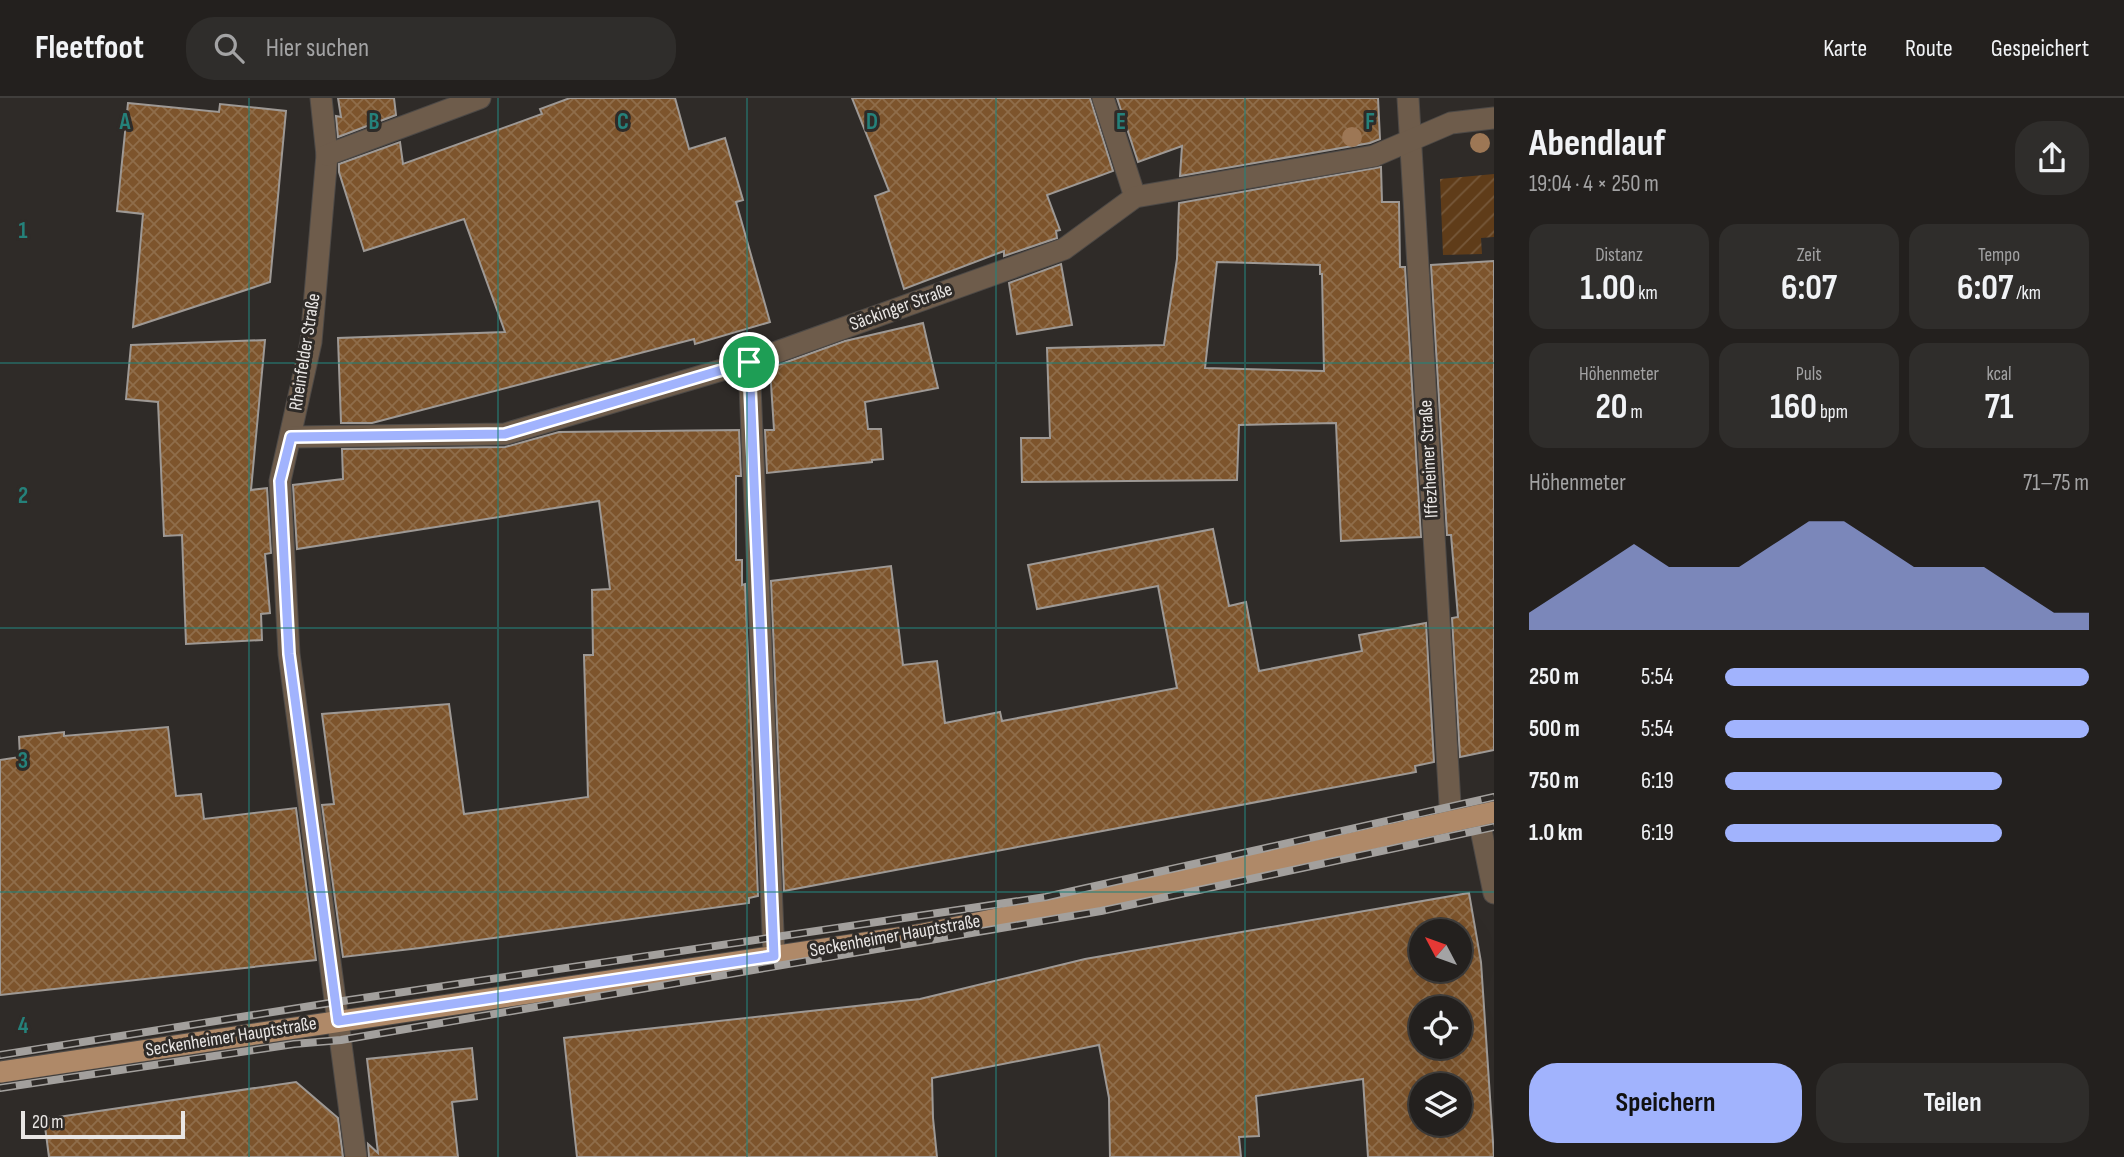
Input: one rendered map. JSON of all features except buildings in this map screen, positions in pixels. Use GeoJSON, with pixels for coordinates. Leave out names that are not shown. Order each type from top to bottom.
{"type":"FeatureCollection","features":[{"type":"Feature","properties":{"kind":"main road","name":"Seckenheimer Hauptstraße"},"geometry":{"type":"LineString","coordinates":[[0,1072],[918,935],[1096,899],[1486,813]]}},
{"type":"Feature","properties":{"kind":"street","name":"Rheinfelder Straße"},"geometry":{"type":"LineString","coordinates":[[321,98],[327,155],[311,342],[280,481],[289,654],[356,1157]]}},
{"type":"Feature","properties":{"kind":"street"},"geometry":{"type":"LineString","coordinates":[[327,155],[481,98]]}},
{"type":"Feature","properties":{"kind":"street"},"geometry":{"type":"LineString","coordinates":[[1103,98],[1135,197]]}},
{"type":"Feature","properties":{"kind":"street","name":"Iffezheimer Straße"},"geometry":{"type":"LineString","coordinates":[[1408,98],[1451,821]]}},
{"type":"Feature","properties":{"kind":"street","name":"Säckinger Straße"},"geometry":{"type":"LineString","coordinates":[[291,437],[505,434],[749,362],[1064,249],[1135,197],[1374,156],[1451,123],[1494,118]]}},
{"type":"Feature","properties":{"kind":"street"},"geometry":{"type":"LineString","coordinates":[[749,362],[774,956]]}},
{"type":"Feature","properties":{"kind":"street"},"geometry":{"type":"LineString","coordinates":[[1486,813],[1494,893]]}},
{"type":"Feature","properties":{"kind":"shaded area"},"geometry":{"type":"Polygon","coordinates":[[[1494,174],[1494,237],[1481,238],[1482,254],[1443,255],[1440,179],[1494,174]]]}},
{"type":"Feature","properties":{"kind":"railway"},"geometry":{"type":"LineString","coordinates":[[0,1055],[336,1002],[1046,897],[1494,797]]}},
{"type":"Feature","properties":{"kind":"railway"},"geometry":{"type":"LineString","coordinates":[[0,1088],[294,1044],[341,1040],[1101,911],[1494,827]]}},
{"type":"Feature","properties":{"kind":"route"},"geometry":{"type":"LineString","coordinates":[[749,362],[774,956],[338,1021],[289,654],[280,481],[291,437],[505,434],[749,362]]}}]}
